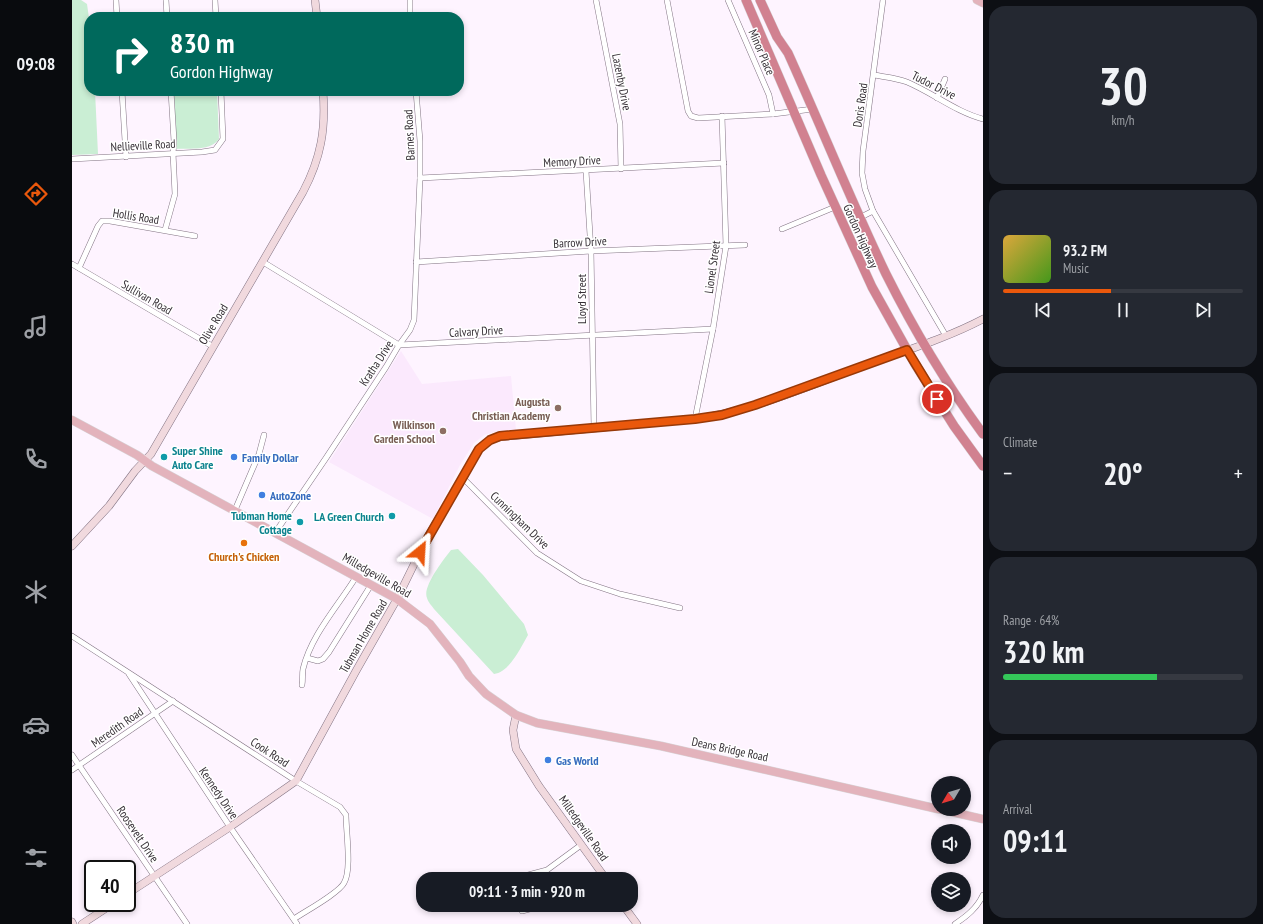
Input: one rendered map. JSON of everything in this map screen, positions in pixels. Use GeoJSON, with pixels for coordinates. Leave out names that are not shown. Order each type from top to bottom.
{"type":"FeatureCollection","features":[{"type":"Feature","properties":{"kind":"highway","name":"Gordon Highway"},"geometry":{"type":"LineString","coordinates":[[746,0],[835,207],[872,287],[907,350],[954,426],[983,466]]}},
{"type":"Feature","properties":{"kind":"highway","name":"Gordon Highway"},"geometry":{"type":"LineString","coordinates":[[760,0],[777,37],[788,53],[887,275],[950,384],[983,434]]}},
{"type":"Feature","properties":{"kind":"highway"},"geometry":{"type":"LineString","coordinates":[[764,0],[788,53]]}},
{"type":"Feature","properties":{"kind":"main road"},"geometry":{"type":"LineString","coordinates":[[976,0],[983,3]]}},
{"type":"Feature","properties":{"kind":"main road","name":"Milledgeville Road"},"geometry":{"type":"LineString","coordinates":[[72,420],[137,455],[152,466],[397,599],[430,624],[460,662],[469,676],[486,694],[516,715]]}},
{"type":"Feature","properties":{"kind":"main road","name":"Deans Bridge Road"},"geometry":{"type":"LineString","coordinates":[[516,715],[537,722],[668,748],[931,807]]}},
{"type":"Feature","properties":{"kind":"main road","name":"Deans Bridge Road"},"geometry":{"type":"LineString","coordinates":[[970,816],[983,819]]}},
{"type":"Feature","properties":{"kind":"street"},"geometry":{"type":"LineString","coordinates":[[116,0],[117,12]]}},
{"type":"Feature","properties":{"kind":"street"},"geometry":{"type":"LineString","coordinates":[[166,0],[167,12]]}},
{"type":"Feature","properties":{"kind":"street"},"geometry":{"type":"LineString","coordinates":[[215,0],[216,12]]}},
{"type":"Feature","properties":{"kind":"street"},"geometry":{"type":"LineString","coordinates":[[315,0],[316,12]]}},
{"type":"Feature","properties":{"kind":"street"},"geometry":{"type":"LineString","coordinates":[[410,0],[410,12]]}},
{"type":"Feature","properties":{"kind":"street","name":"Lazenby Drive"},"geometry":{"type":"LineString","coordinates":[[596,0],[620,124],[621,169]]}},
{"type":"Feature","properties":{"kind":"street"},"geometry":{"type":"LineString","coordinates":[[666,0],[688,113],[691,116],[695,118],[773,114],[813,109]]}},
{"type":"Feature","properties":{"kind":"street","name":"Minor Place"},"geometry":{"type":"LineString","coordinates":[[728,0],[769,95],[773,114]]}},
{"type":"Feature","properties":{"kind":"street","name":"Doris Road"},"geometry":{"type":"LineString","coordinates":[[883,0],[862,163],[865,189],[873,212],[946,336]]}},
{"type":"Feature","properties":{"kind":"street","name":"Tudor Drive"},"geometry":{"type":"LineString","coordinates":[[874,75],[892,78],[908,83],[983,119]]}},
{"type":"Feature","properties":{"kind":"street"},"geometry":{"type":"LineString","coordinates":[[937,98],[945,78]]}},
{"type":"Feature","properties":{"kind":"street"},"geometry":{"type":"LineString","coordinates":[[122,96],[126,156]]}},
{"type":"Feature","properties":{"kind":"street"},"geometry":{"type":"LineString","coordinates":[[165,230],[175,194],[171,96]]}},
{"type":"Feature","properties":{"kind":"street","name":"Nellieville Road"},"geometry":{"type":"LineString","coordinates":[[72,159],[202,152],[214,150],[223,139],[221,96]]}},
{"type":"Feature","properties":{"kind":"street","name":"Olive Road"},"geometry":{"type":"LineString","coordinates":[[72,546],[109,506],[116,494],[151,454],[212,346],[263,262],[312,174],[321,147],[324,119],[323,96]]}},
{"type":"Feature","properties":{"kind":"street","name":"Barnes Road"},"geometry":{"type":"LineString","coordinates":[[416,96],[420,141],[420,178]]}},
{"type":"Feature","properties":{"kind":"street","name":"Lionel Street"},"geometry":{"type":"LineString","coordinates":[[695,419],[713,329],[726,246],[722,116]]}},
{"type":"Feature","properties":{"kind":"street","name":"Memory Drive"},"geometry":{"type":"LineString","coordinates":[[420,178],[724,163]]}},
{"type":"Feature","properties":{"kind":"street","name":"Lloyd Street"},"geometry":{"type":"LineString","coordinates":[[586,171],[591,251],[591,335],[594,428]]}},
{"type":"Feature","properties":{"kind":"street","name":"Kratha Drive"},"geometry":{"type":"LineString","coordinates":[[275,532],[330,452],[410,330],[414,320],[420,178]]}},
{"type":"Feature","properties":{"kind":"street"},"geometry":{"type":"LineString","coordinates":[[782,229],[835,207]]}},
{"type":"Feature","properties":{"kind":"street"},"geometry":{"type":"LineString","coordinates":[[861,217],[873,212]]}},
{"type":"Feature","properties":{"kind":"street","name":"Hollis Road"},"geometry":{"type":"LineString","coordinates":[[79,268],[98,226],[102,221],[110,220],[195,236]]}},
{"type":"Feature","properties":{"kind":"street","name":"Barrow Drive"},"geometry":{"type":"LineString","coordinates":[[416,262],[591,251],[745,245]]}},
{"type":"Feature","properties":{"kind":"street"},"geometry":{"type":"LineString","coordinates":[[263,262],[399,345]]}},
{"type":"Feature","properties":{"kind":"street","name":"Sullivan Road"},"geometry":{"type":"LineString","coordinates":[[72,264],[212,346]]}},
{"type":"Feature","properties":{"kind":"street","name":"Tubman Home Road"},"geometry":{"type":"LineString","coordinates":[[136,888],[230,827],[296,781],[397,599],[427,538],[464,478],[479,449],[490,440],[500,436],[695,419],[722,415],[755,405],[926,344],[983,319]]}},
{"type":"Feature","properties":{"kind":"street","name":"Calvary Drive"},"geometry":{"type":"LineString","coordinates":[[399,345],[713,329]]}},
{"type":"Feature","properties":{"kind":"street"},"geometry":{"type":"LineString","coordinates":[[235,510],[259,454],[264,436]]}},
{"type":"Feature","properties":{"kind":"street","name":"Cunningham Drive"},"geometry":{"type":"LineString","coordinates":[[464,478],[536,553],[581,581],[620,594],[680,608]]}},
{"type":"Feature","properties":{"kind":"street"},"geometry":{"type":"LineString","coordinates":[[302,685],[303,670],[313,644],[356,577]]}},
{"type":"Feature","properties":{"kind":"street"},"geometry":{"type":"LineString","coordinates":[[307,658],[318,661],[326,655],[371,585]]}},
{"type":"Feature","properties":{"kind":"street","name":"Cook Road"},"geometry":{"type":"LineString","coordinates":[[72,636],[296,781],[340,807],[346,815],[348,874],[344,885],[295,922]]}},
{"type":"Feature","properties":{"kind":"street","name":"Kennedy Drive"},"geometry":{"type":"LineString","coordinates":[[127,672],[295,922]]}},
{"type":"Feature","properties":{"kind":"street","name":"Meredith Road"},"geometry":{"type":"LineString","coordinates":[[72,770],[173,701]]}},
{"type":"Feature","properties":{"kind":"street","name":"Milledgeville Road"},"geometry":{"type":"LineString","coordinates":[[516,715],[512,730],[516,748],[539,786],[601,872]]}},
{"type":"Feature","properties":{"kind":"street","name":"Roosevelt Drive"},"geometry":{"type":"LineString","coordinates":[[72,755],[187,924]]}},
{"type":"Feature","properties":{"kind":"street"},"geometry":{"type":"LineString","coordinates":[[539,872],[546,870],[581,845]]}},
{"type":"Feature","properties":{"kind":"street"},"geometry":{"type":"LineString","coordinates":[[956,924],[973,911],[983,895]]}},
{"type":"Feature","properties":{"kind":"street"},"geometry":{"type":"LineString","coordinates":[[82,924],[100,912]]}},
{"type":"Feature","properties":{"kind":"street"},"geometry":{"type":"LineString","coordinates":[[629,912],[637,924]]}},
{"type":"Feature","properties":{"kind":"shaded area"},"geometry":{"type":"Polygon","coordinates":[[[401,351],[422,384],[511,376],[516,430],[494,432],[484,435],[474,443],[460,465],[433,519],[329,462],[401,351]]]}},
{"type":"Feature","properties":{"kind":"green space"},"geometry":{"type":"Polygon","coordinates":[[[72,0],[81,0],[87,4],[88,12],[84,12],[84,96],[95,96],[98,154],[72,155],[72,0]]]}},
{"type":"Feature","properties":{"kind":"green space"},"geometry":{"type":"Polygon","coordinates":[[[174,96],[217,96],[219,139],[215,143],[206,147],[176,149],[174,96]]]}},
{"type":"Feature","properties":{"kind":"green space"},"geometry":{"type":"Polygon","coordinates":[[[458,549],[483,575],[524,624],[528,635],[514,659],[499,673],[494,674],[434,609],[427,598],[426,593],[434,573],[451,550],[458,549]]]}},
{"type":"Feature","properties":{"kind":"place","name":"Augusta Christian Academy"},"geometry":{"type":"Point","coordinates":[558,408]}},
{"type":"Feature","properties":{"kind":"place","name":"Wilkinson Garden School"},"geometry":{"type":"Point","coordinates":[443,431]}},
{"type":"Feature","properties":{"kind":"place","name":"Super Shine Auto Care"},"geometry":{"type":"Point","coordinates":[164,457]}},
{"type":"Feature","properties":{"kind":"place","name":"Family Dollar"},"geometry":{"type":"Point","coordinates":[234,457]}},
{"type":"Feature","properties":{"kind":"place","name":"AutoZone"},"geometry":{"type":"Point","coordinates":[262,495]}},
{"type":"Feature","properties":{"kind":"place","name":"LA Green Church"},"geometry":{"type":"Point","coordinates":[392,516]}},
{"type":"Feature","properties":{"kind":"place","name":"Tubman Home Cottage"},"geometry":{"type":"Point","coordinates":[300,522]}},
{"type":"Feature","properties":{"kind":"place","name":"Church's Chicken"},"geometry":{"type":"Point","coordinates":[244,543]}},
{"type":"Feature","properties":{"kind":"place","name":"Gas World"},"geometry":{"type":"Point","coordinates":[548,760]}},
{"type":"Feature","properties":{"kind":"route"},"geometry":{"type":"LineString","coordinates":[[420,552],[464,478],[479,449],[490,440],[500,436],[695,419],[722,415],[826,380],[907,350],[937,399]]}}]}
